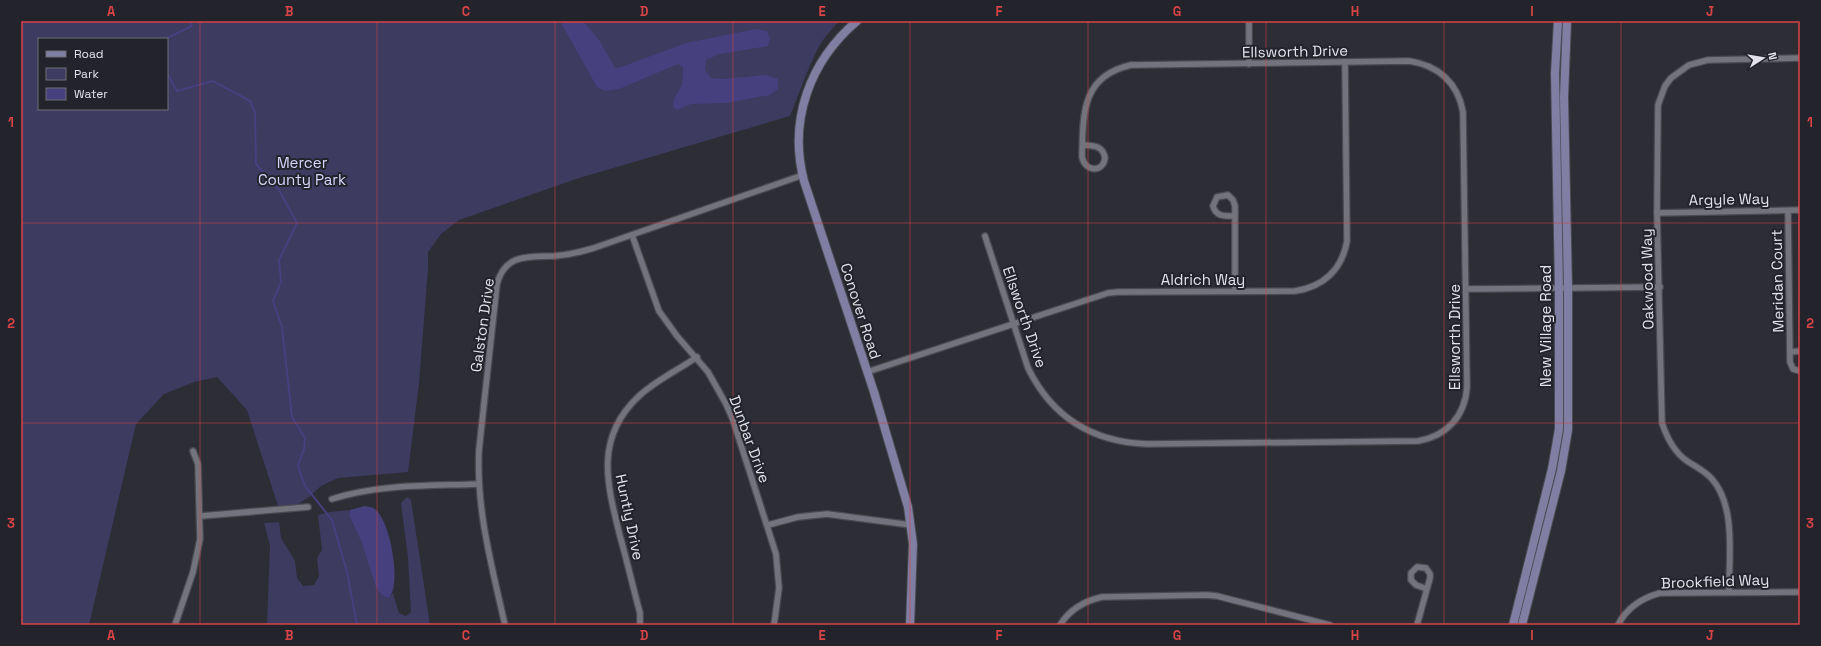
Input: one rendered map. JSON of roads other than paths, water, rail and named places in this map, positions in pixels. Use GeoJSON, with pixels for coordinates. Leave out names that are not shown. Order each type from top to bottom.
{"type":"FeatureCollection","features":[{"type":"Feature","properties":{"kind":"main road","name":"Conover Road"},"geometry":{"type":"LineString","coordinates":[[857,21],[842,35],[824,56],[813,76],[805,97],[799,126],[799,144],[803,176],[904,489],[911,525],[913,566],[910,625]]}},
{"type":"Feature","properties":{"kind":"main road","name":"New Village Road"},"geometry":{"type":"LineString","coordinates":[[1513,625],[1556,449],[1560,416],[1556,98],[1558,21]]}},
{"type":"Feature","properties":{"kind":"main road","name":"New Village Road"},"geometry":{"type":"LineString","coordinates":[[1522,625],[1565,451],[1569,416],[1564,82],[1567,21]]}},
{"type":"Feature","properties":{"kind":"street"},"geometry":{"type":"LineString","coordinates":[[1249,21],[1249,64]]}},
{"type":"Feature","properties":{"kind":"street","name":"Oakwood Way"},"geometry":{"type":"LineString","coordinates":[[1729,592],[1728,519],[1724,497],[1711,478],[1677,452],[1670,443],[1662,423],[1656,115],[1660,95],[1671,78],[1689,65],[1708,60],[1800,58]]}},
{"type":"Feature","properties":{"kind":"street","name":"Ellsworth Drive"},"geometry":{"type":"LineString","coordinates":[[985,236],[1028,368],[1042,392],[1052,404],[1076,424],[1102,437],[1116,441],[1147,444],[1418,442],[1446,430],[1454,423],[1464,406],[1467,386],[1463,112],[1458,93],[1453,85],[1439,71],[1420,63],[1345,62],[1132,65],[1112,71],[1097,83],[1086,100],[1083,120],[1082,145],[1082,157],[1084,164],[1092,169],[1098,168],[1102,165],[1105,158],[1101,149],[1097,146],[1082,145]]}},
{"type":"Feature","properties":{"kind":"street","name":"Aldrich Way"},"geometry":{"type":"LineString","coordinates":[[867,372],[1113,292],[1305,289],[1324,281],[1332,274],[1343,258],[1347,241],[1345,62]]}},
{"type":"Feature","properties":{"kind":"street","name":"Galston Drive"},"geometry":{"type":"LineString","coordinates":[[504,625],[484,528],[478,484],[479,450],[497,284],[501,273],[509,264],[519,258],[574,253],[594,248],[803,176]]}},
{"type":"Feature","properties":{"kind":"street"},"geometry":{"type":"LineString","coordinates":[[1234,216],[1220,215],[1217,213],[1213,206],[1218,197],[1225,195],[1231,198],[1235,206],[1235,291]]}},
{"type":"Feature","properties":{"kind":"street","name":"Argyle Way"},"geometry":{"type":"LineString","coordinates":[[1657,213],[1800,210]]}},
{"type":"Feature","properties":{"kind":"street","name":"Meridan Court"},"geometry":{"type":"LineString","coordinates":[[1788,211],[1791,366],[1800,371]]}},
{"type":"Feature","properties":{"kind":"street","name":"Dunbar Drive"},"geometry":{"type":"LineString","coordinates":[[632,235],[659,311],[677,336],[708,372],[726,404],[768,525],[778,570],[778,603],[774,625]]}},
{"type":"Feature","properties":{"kind":"street"},"geometry":{"type":"LineString","coordinates":[[1466,290],[1660,287]]}},
{"type":"Feature","properties":{"kind":"street","name":"Meridan Court"},"geometry":{"type":"LineString","coordinates":[[1790,352],[1800,351]]}},
{"type":"Feature","properties":{"kind":"street","name":"Huntly Drive"},"geometry":{"type":"LineString","coordinates":[[640,625],[640,613],[608,489],[607,463],[609,450],[616,427],[626,411],[638,397],[647,389],[697,358]]}},
{"type":"Feature","properties":{"kind":"street"},"geometry":{"type":"LineString","coordinates":[[175,625],[197,556],[200,539],[198,464],[193,451]]}},
{"type":"Feature","properties":{"kind":"street"},"geometry":{"type":"LineString","coordinates":[[332,499],[382,488],[478,484]]}},
{"type":"Feature","properties":{"kind":"street"},"geometry":{"type":"LineString","coordinates":[[200,516],[308,507]]}},
{"type":"Feature","properties":{"kind":"street"},"geometry":{"type":"LineString","coordinates":[[768,525],[798,517],[827,514],[911,525]]}},
{"type":"Feature","properties":{"kind":"street"},"geometry":{"type":"LineString","coordinates":[[1417,625],[1427,589]]}},
{"type":"Feature","properties":{"kind":"street","name":"Brookfield Way"},"geometry":{"type":"LineString","coordinates":[[1618,625],[1633,606],[1650,596],[1670,593],[1800,592]]}},
{"type":"Feature","properties":{"kind":"street"},"geometry":{"type":"LineString","coordinates":[[1060,625],[1075,608],[1087,601],[1102,597],[1206,595],[1217,596],[1330,625]]}},
{"type":"Feature","properties":{"kind":"water"},"geometry":{"type":"Polygon","coordinates":[[[560,21],[583,21],[599,40],[615,68],[686,43],[756,29],[767,31],[770,38],[768,46],[719,54],[706,60],[705,70],[711,78],[723,79],[766,75],[778,79],[778,89],[770,95],[726,103],[691,104],[677,110],[673,107],[674,99],[682,85],[683,67],[678,64],[619,89],[605,91],[597,87],[560,21]]]}},
{"type":"Feature","properties":{"kind":"water"},"geometry":{"type":"Polygon","coordinates":[[[364,506],[373,508],[379,514],[389,536],[394,565],[394,579],[393,590],[389,598],[382,595],[376,587],[362,543],[349,515],[350,510],[364,506]]]}},
{"type":"Feature","properties":{"kind":"waterway"},"geometry":{"type":"LineString","coordinates":[[167,38],[192,26],[190,21]]}},
{"type":"Feature","properties":{"kind":"waterway"},"geometry":{"type":"LineString","coordinates":[[168,75],[177,91],[213,81],[250,101],[255,113],[256,164],[279,190],[297,223],[279,260],[281,282],[273,301],[282,327],[292,417],[305,438],[304,449],[298,466],[305,486],[332,520],[347,572],[357,625]]}},
{"type":"Feature","properties":{"kind":"park label","name":"Mercer County Park"},"geometry":{"type":"Point","coordinates":[302,170]}}]}
